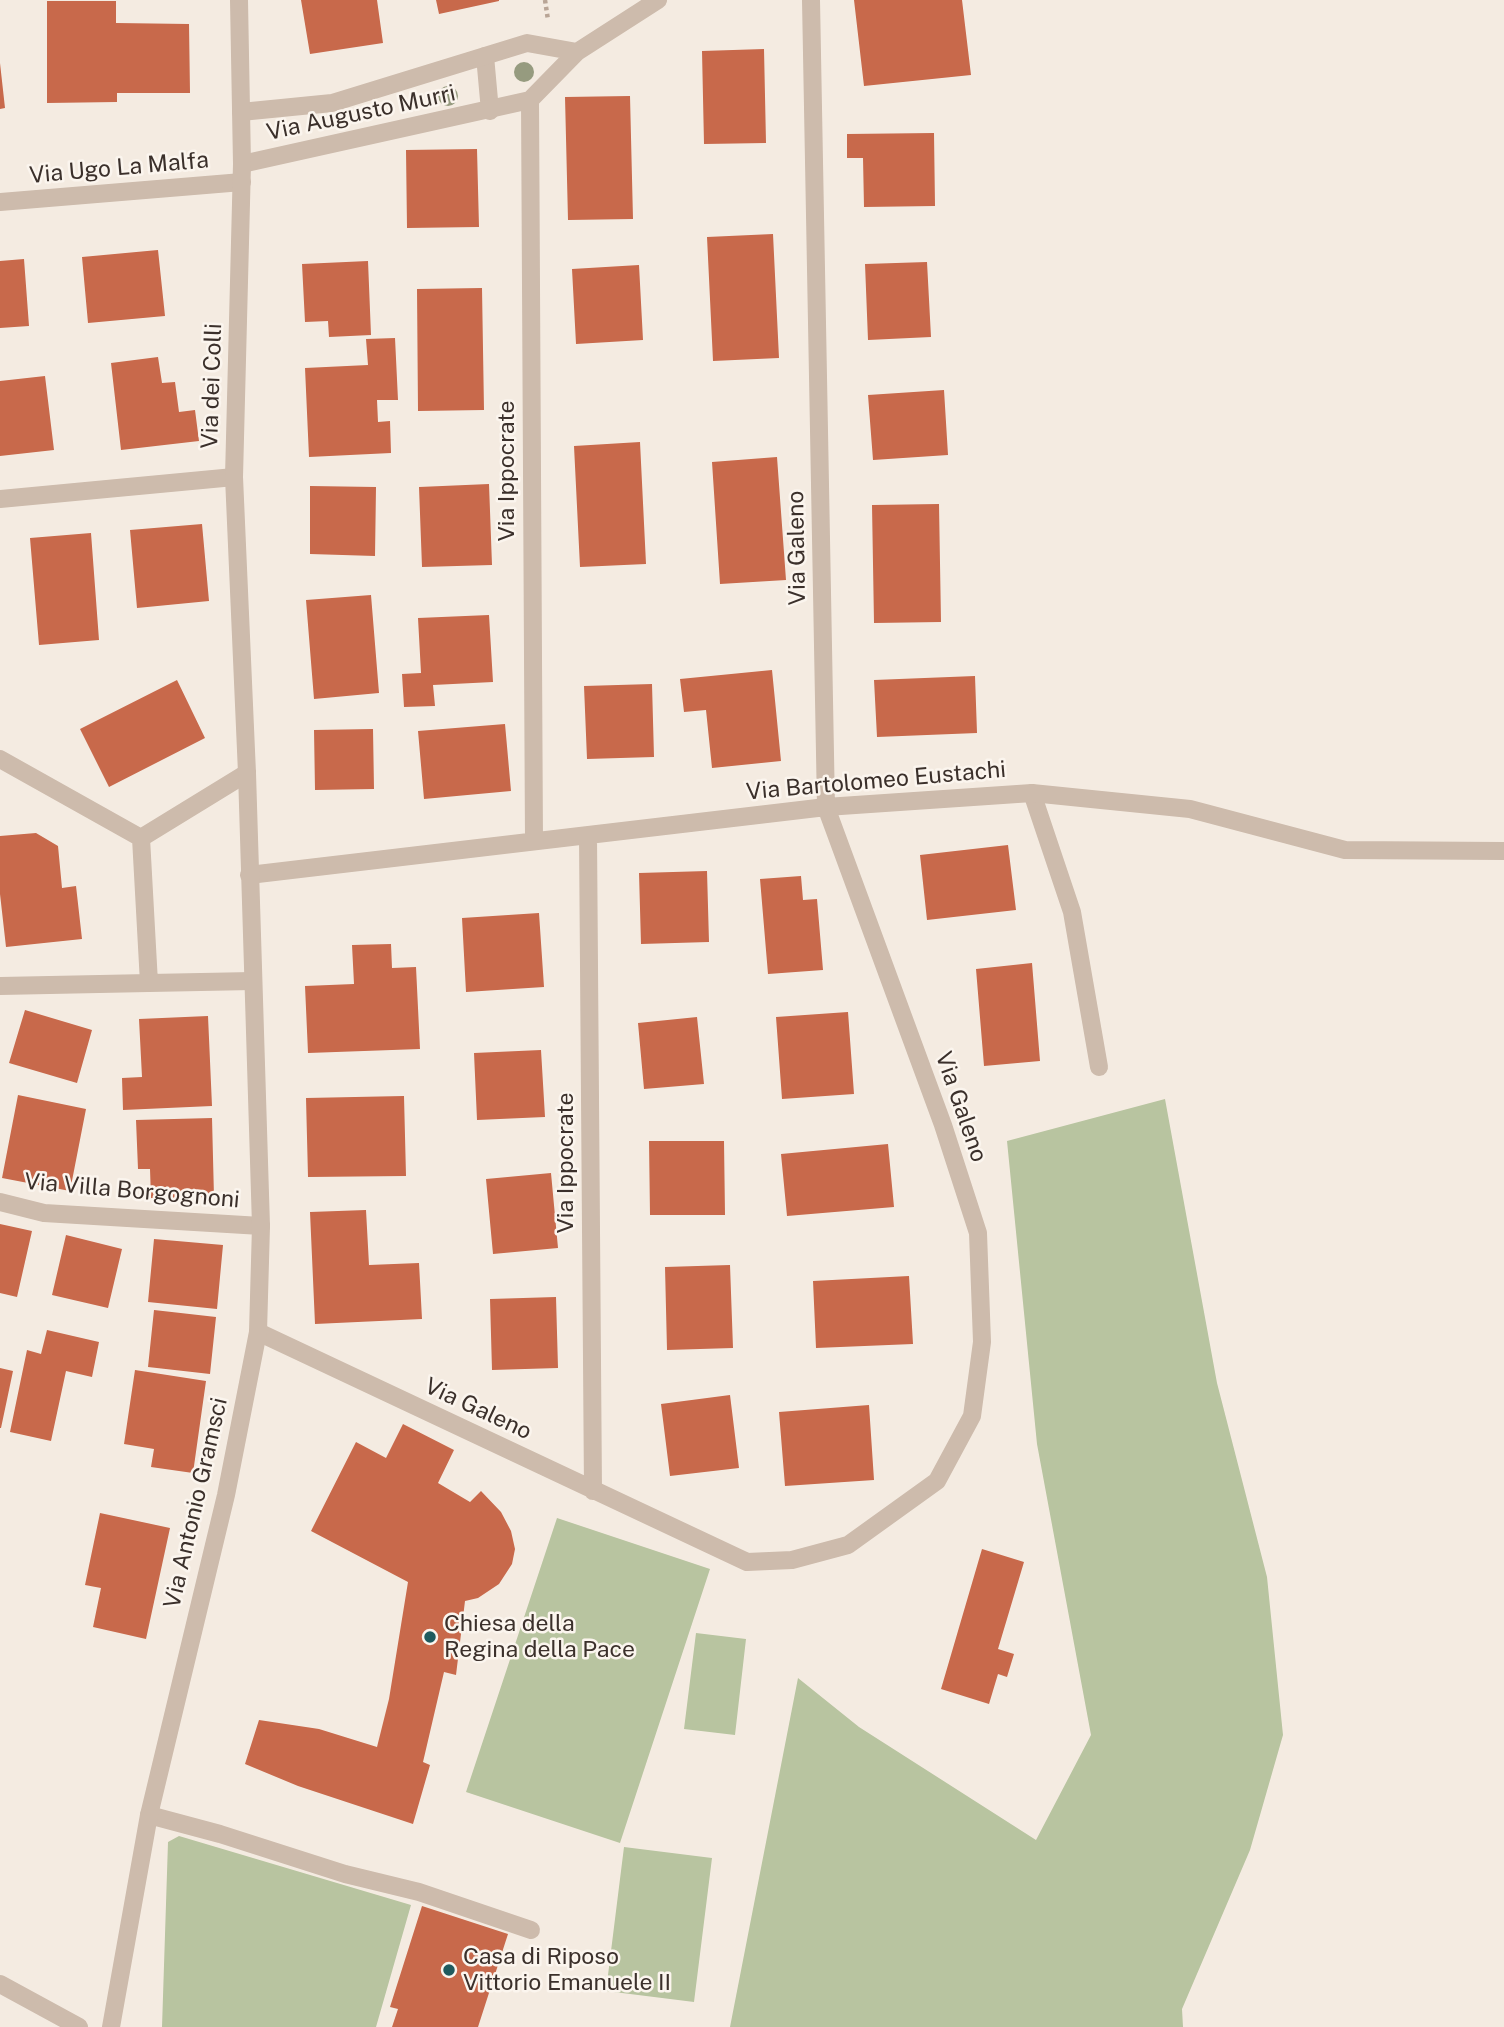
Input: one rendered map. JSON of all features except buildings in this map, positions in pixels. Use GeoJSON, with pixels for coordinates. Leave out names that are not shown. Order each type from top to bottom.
{"type":"FeatureCollection","features":[{"type":"Feature","properties":{"kind":"street","name":"Via dei Colli"},"geometry":{"type":"LineString","coordinates":[[239,0],[242,173],[234,477],[249,876]]}},
{"type":"Feature","properties":{"kind":"street"},"geometry":{"type":"LineString","coordinates":[[530,100],[577,52],[658,0]]}},
{"type":"Feature","properties":{"kind":"street","name":"Via Galeno"},"geometry":{"type":"LineString","coordinates":[[258,1332],[747,1562],[792,1560],[848,1545],[937,1481],[972,1416],[982,1342],[978,1233],[943,1125],[826,807],[811,0]]}},
{"type":"Feature","properties":{"kind":"street","name":"Via Augusto Murri"},"geometry":{"type":"LineString","coordinates":[[241,112],[332,103],[527,43],[577,52]]}},
{"type":"Feature","properties":{"kind":"street","name":"Via Augusto Murri"},"geometry":{"type":"LineString","coordinates":[[485,56],[490,111]]}},
{"type":"Feature","properties":{"kind":"street","name":"Via Augusto Murri"},"geometry":{"type":"LineString","coordinates":[[242,173],[530,100]]}},
{"type":"Feature","properties":{"kind":"street","name":"Via Ippocrate"},"geometry":{"type":"LineString","coordinates":[[530,100],[534,841]]}},
{"type":"Feature","properties":{"kind":"street","name":"Via Ugo La Malfa"},"geometry":{"type":"LineString","coordinates":[[0,202],[242,173]]}},
{"type":"Feature","properties":{"kind":"street"},"geometry":{"type":"LineString","coordinates":[[0,499],[234,477]]}},
{"type":"Feature","properties":{"kind":"street"},"geometry":{"type":"LineString","coordinates":[[0,760],[141,838]]}},
{"type":"Feature","properties":{"kind":"street"},"geometry":{"type":"LineString","coordinates":[[141,838],[247,773]]}},
{"type":"Feature","properties":{"kind":"street"},"geometry":{"type":"LineString","coordinates":[[1032,793],[1072,912],[1099,1067]]}},
{"type":"Feature","properties":{"kind":"street","name":"Via Bartolomeo Eustachi"},"geometry":{"type":"LineString","coordinates":[[249,876],[826,807],[1032,793],[1190,809],[1345,850],[1504,851]]}},
{"type":"Feature","properties":{"kind":"street","name":"Via Ippocrate"},"geometry":{"type":"LineString","coordinates":[[588,835],[593,1491]]}},
{"type":"Feature","properties":{"kind":"street"},"geometry":{"type":"LineString","coordinates":[[141,838],[149,983]]}},
{"type":"Feature","properties":{"kind":"street","name":"Via Antonio Gramsci"},"geometry":{"type":"LineString","coordinates":[[111,2027],[149,1815],[226,1495],[258,1332],[261,1226],[249,876]]}},
{"type":"Feature","properties":{"kind":"street"},"geometry":{"type":"LineString","coordinates":[[0,986],[253,981]]}},
{"type":"Feature","properties":{"kind":"street","name":"Via Villa Borgognoni"},"geometry":{"type":"LineString","coordinates":[[0,1202],[44,1213],[261,1226]]}},
{"type":"Feature","properties":{"kind":"street"},"geometry":{"type":"LineString","coordinates":[[149,1815],[220,1834],[345,1874],[419,1892],[531,1930]]}},
{"type":"Feature","properties":{"kind":"street"},"geometry":{"type":"LineString","coordinates":[[0,1984],[79,2027]]}},
{"type":"Feature","properties":{"kind":"green space"},"geometry":{"type":"Polygon","coordinates":[[[1165,1099],[1217,1383],[1267,1577],[1283,1735],[1250,1850],[1182,2009],[1183,2027],[730,2027],[798,1678],[859,1727],[1036,1840],[1091,1735],[1037,1444],[1007,1141],[1165,1099]]]}},
{"type":"Feature","properties":{"kind":"green space"},"geometry":{"type":"Polygon","coordinates":[[[557,1518],[710,1569],[620,1843],[466,1792],[557,1518]]]}},
{"type":"Feature","properties":{"kind":"green space"},"geometry":{"type":"Polygon","coordinates":[[[696,1633],[746,1639],[735,1735],[684,1729],[696,1633]]]}},
{"type":"Feature","properties":{"kind":"green space"},"geometry":{"type":"Polygon","coordinates":[[[179,1836],[411,1905],[376,2027],[162,2027],[168,1842],[179,1836]]]}},
{"type":"Feature","properties":{"kind":"green space"},"geometry":{"type":"Polygon","coordinates":[[[624,1847],[712,1858],[694,2002],[606,1991],[624,1847]]]}},
{"type":"Feature","properties":{"kind":"place","name":"Chiesa della Regina della Pace"},"geometry":{"type":"Point","coordinates":[430,1637]}},
{"type":"Feature","properties":{"kind":"place","name":"Casa di Riposo Vittorio Emanuele II"},"geometry":{"type":"Point","coordinates":[449,1970]}}]}
